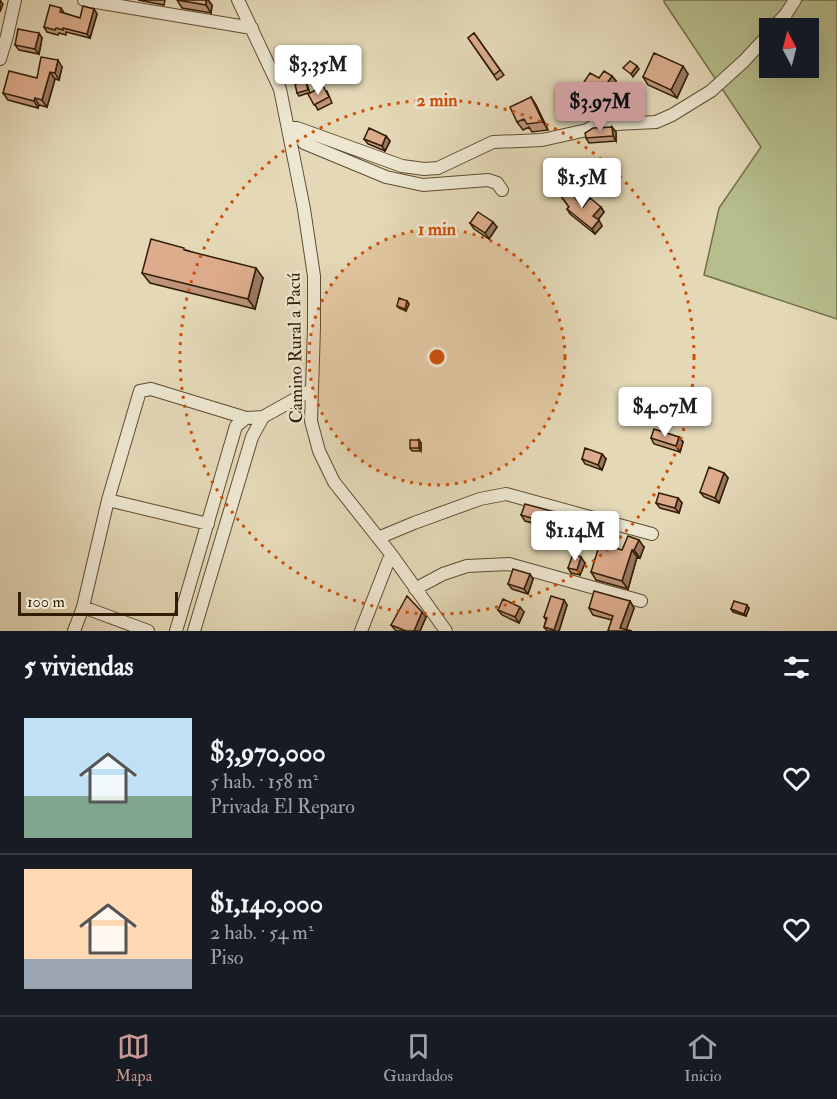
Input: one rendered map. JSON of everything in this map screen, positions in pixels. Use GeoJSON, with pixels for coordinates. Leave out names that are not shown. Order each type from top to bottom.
{"type":"FeatureCollection","features":[{"type":"Feature","properties":{"kind":"street"},"geometry":{"type":"LineString","coordinates":[[0,59],[15,0]]}},
{"type":"Feature","properties":{"kind":"street"},"geometry":{"type":"LineString","coordinates":[[84,0],[252,28]]}},
{"type":"Feature","properties":{"kind":"street","name":"Camino Rural a Pacú"},"geometry":{"type":"LineString","coordinates":[[238,0],[280,89],[292,128],[314,276],[311,421],[319,451],[334,482],[391,554],[446,631]]}},
{"type":"Feature","properties":{"kind":"street"},"geometry":{"type":"LineString","coordinates":[[782,18],[795,0]]}},
{"type":"Feature","properties":{"kind":"street"},"geometry":{"type":"LineString","coordinates":[[292,128],[402,166],[438,168],[493,142],[542,140],[587,130],[595,125],[656,122],[711,91],[759,45]]}},
{"type":"Feature","properties":{"kind":"street"},"geometry":{"type":"LineString","coordinates":[[292,128],[304,143],[386,177],[423,185],[488,180],[497,183],[502,190]]}},
{"type":"Feature","properties":{"kind":"street"},"geometry":{"type":"LineString","coordinates":[[75,631],[83,607],[108,500],[140,391],[151,389],[246,418],[263,417],[311,390]]}},
{"type":"Feature","properties":{"kind":"street"},"geometry":{"type":"LineString","coordinates":[[194,631],[252,437],[263,417]]}},
{"type":"Feature","properties":{"kind":"street"},"geometry":{"type":"LineString","coordinates":[[176,631],[236,426],[246,418]]}},
{"type":"Feature","properties":{"kind":"street"},"geometry":{"type":"LineString","coordinates":[[378,538],[480,499],[506,494],[652,534]]}},
{"type":"Feature","properties":{"kind":"street"},"geometry":{"type":"LineString","coordinates":[[108,500],[208,524]]}},
{"type":"Feature","properties":{"kind":"street"},"geometry":{"type":"LineString","coordinates":[[361,631],[391,554]]}},
{"type":"Feature","properties":{"kind":"street"},"geometry":{"type":"LineString","coordinates":[[415,589],[443,574],[467,566],[509,564],[641,601]]}},
{"type":"Feature","properties":{"kind":"street"},"geometry":{"type":"LineString","coordinates":[[83,607],[148,631]]}},
{"type":"Feature","properties":{"kind":"green space"},"geometry":{"type":"Polygon","coordinates":[[[664,0],[837,0],[837,319],[704,275],[719,208],[761,147],[664,0]]]}},
{"type":"Feature","properties":{"kind":"building"},"geometry":{"type":"Polygon","coordinates":[[[177,0],[206,0],[206,5],[177,0]]]}},
{"type":"Feature","properties":{"kind":"building"},"geometry":{"type":"Polygon","coordinates":[[[50,5],[61,8],[60,12],[80,18],[83,6],[94,9],[87,34],[63,28],[63,30],[56,28],[55,30],[44,27],[50,5]]]}},
{"type":"Feature","properties":{"kind":"building"},"geometry":{"type":"Polygon","coordinates":[[[18,29],[39,33],[35,49],[15,45],[18,29]]]}},
{"type":"Feature","properties":{"kind":"building"},"geometry":{"type":"Polygon","coordinates":[[[474,33],[500,70],[494,75],[468,38],[474,33]]]}},
{"type":"Feature","properties":{"kind":"building"},"geometry":{"type":"Polygon","coordinates":[[[654,53],[683,66],[671,90],[643,77],[654,53]]]}},
{"type":"Feature","properties":{"kind":"building"},"geometry":{"type":"Polygon","coordinates":[[[41,57],[58,60],[55,73],[50,72],[42,100],[35,98],[34,101],[3,93],[9,71],[37,78],[41,57]]]}},
{"type":"Feature","properties":{"kind":"building"},"geometry":{"type":"Polygon","coordinates":[[[312,60],[316,70],[302,75],[298,65],[312,60]]]}},
{"type":"Feature","properties":{"kind":"building"},"geometry":{"type":"Polygon","coordinates":[[[630,61],[637,66],[631,74],[623,68],[630,61]]]}},
{"type":"Feature","properties":{"kind":"building"},"geometry":{"type":"Polygon","coordinates":[[[604,71],[612,76],[604,88],[601,86],[592,99],[583,94],[585,91],[580,88],[590,73],[599,78],[604,71]]]}},
{"type":"Feature","properties":{"kind":"building"},"geometry":{"type":"Polygon","coordinates":[[[306,82],[308,90],[297,93],[295,84],[306,82]]]}},
{"type":"Feature","properties":{"kind":"building"},"geometry":{"type":"Polygon","coordinates":[[[323,86],[329,97],[314,105],[308,94],[323,86]]]}},
{"type":"Feature","properties":{"kind":"building"},"geometry":{"type":"Polygon","coordinates":[[[531,97],[543,122],[527,124],[524,119],[517,122],[510,107],[531,97]]]}},
{"type":"Feature","properties":{"kind":"building"},"geometry":{"type":"Polygon","coordinates":[[[612,127],[613,136],[586,138],[585,133],[593,128],[612,127]]]}},
{"type":"Feature","properties":{"kind":"building"},"geometry":{"type":"Polygon","coordinates":[[[369,128],[386,136],[382,146],[364,139],[369,128]]]}},
{"type":"Feature","properties":{"kind":"building"},"geometry":{"type":"Polygon","coordinates":[[[568,190],[583,207],[590,198],[601,207],[593,216],[599,220],[592,229],[567,209],[569,207],[561,196],[568,190]]]}},
{"type":"Feature","properties":{"kind":"building"},"geometry":{"type":"Polygon","coordinates":[[[478,212],[493,222],[485,233],[470,223],[478,212]]]}},
{"type":"Feature","properties":{"kind":"building"},"geometry":{"type":"Polygon","coordinates":[[[151,239],[184,248],[184,250],[256,268],[248,299],[142,273],[151,239]]]}},
{"type":"Feature","properties":{"kind":"building"},"geometry":{"type":"Polygon","coordinates":[[[399,298],[407,301],[405,309],[397,306],[399,298]]]}},
{"type":"Feature","properties":{"kind":"building"},"geometry":{"type":"Polygon","coordinates":[[[654,429],[679,437],[676,446],[651,438],[654,429]]]}},
{"type":"Feature","properties":{"kind":"building"},"geometry":{"type":"Polygon","coordinates":[[[410,440],[419,440],[419,448],[410,448],[410,440]]]}},
{"type":"Feature","properties":{"kind":"building"},"geometry":{"type":"Polygon","coordinates":[[[585,448],[602,454],[598,465],[582,459],[585,448]]]}},
{"type":"Feature","properties":{"kind":"building"},"geometry":{"type":"Polygon","coordinates":[[[709,467],[724,473],[715,498],[700,492],[709,467]]]}},
{"type":"Feature","properties":{"kind":"building"},"geometry":{"type":"Polygon","coordinates":[[[659,493],[678,498],[675,508],[656,503],[659,493]]]}},
{"type":"Feature","properties":{"kind":"building"},"geometry":{"type":"Polygon","coordinates":[[[525,504],[555,512],[552,524],[521,515],[525,504]]]}},
{"type":"Feature","properties":{"kind":"building"},"geometry":{"type":"Polygon","coordinates":[[[628,536],[639,540],[632,550],[622,581],[591,572],[600,543],[622,550],[628,536]]]}},
{"type":"Feature","properties":{"kind":"building"},"geometry":{"type":"Polygon","coordinates":[[[573,554],[581,557],[577,570],[568,568],[573,554]]]}},
{"type":"Feature","properties":{"kind":"building"},"geometry":{"type":"Polygon","coordinates":[[[513,569],[530,574],[524,589],[508,584],[513,569]]]}},
{"type":"Feature","properties":{"kind":"building"},"geometry":{"type":"Polygon","coordinates":[[[594,591],[630,601],[620,628],[632,631],[608,631],[613,616],[589,608],[594,591]]]}},
{"type":"Feature","properties":{"kind":"building"},"geometry":{"type":"Polygon","coordinates":[[[407,596],[422,612],[414,631],[406,631],[391,625],[407,596]]]}},
{"type":"Feature","properties":{"kind":"building"},"geometry":{"type":"Polygon","coordinates":[[[551,596],[564,600],[554,630],[544,627],[547,618],[544,617],[551,596]]]}},
{"type":"Feature","properties":{"kind":"building"},"geometry":{"type":"Polygon","coordinates":[[[503,599],[520,607],[515,617],[498,610],[503,599]]]}},
{"type":"Feature","properties":{"kind":"building"},"geometry":{"type":"Polygon","coordinates":[[[734,601],[747,605],[744,614],[731,609],[734,601]]]}}]}
